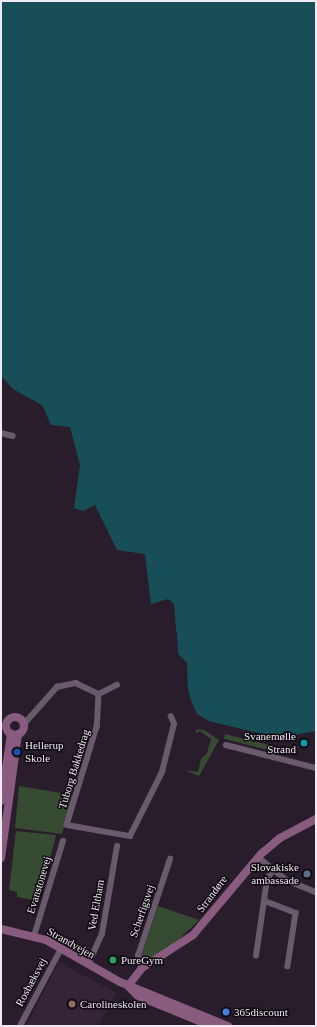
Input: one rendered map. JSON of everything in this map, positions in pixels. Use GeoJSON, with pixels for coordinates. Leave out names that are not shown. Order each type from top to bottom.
{"type":"FeatureCollection","features":[{"type":"Feature","properties":{"kind":"street"},"geometry":{"type":"LineString","coordinates":[[1,433],[13,436]]}},
{"type":"Feature","properties":{"kind":"street"},"geometry":{"type":"LineString","coordinates":[[1,801],[14,734],[57,687],[76,683],[99,694],[117,685]]}},
{"type":"Feature","properties":{"kind":"street","name":"Tuborg Bakkedrag"},"geometry":{"type":"LineString","coordinates":[[99,694],[96,727],[67,825],[130,836],[164,766],[174,724],[171,717]]}},
{"type":"Feature","properties":{"kind":"street"},"geometry":{"type":"LineString","coordinates":[[14,734],[4,725],[14,717],[24,724]]}},
{"type":"Feature","properties":{"kind":"street"},"geometry":{"type":"LineString","coordinates":[[1,858],[14,734]]}},
{"type":"Feature","properties":{"kind":"street"},"geometry":{"type":"LineString","coordinates":[[226,745],[316,768]]}},
{"type":"Feature","properties":{"kind":"street","name":"Strandøre"},"geometry":{"type":"LineString","coordinates":[[128,986],[142,968],[176,950],[193,935],[258,857],[280,838],[316,819]]}},
{"type":"Feature","properties":{"kind":"street","name":"Evanstonevej"},"geometry":{"type":"LineString","coordinates":[[34,936],[63,841]]}},
{"type":"Feature","properties":{"kind":"street","name":"Ved Eltham"},"geometry":{"type":"LineString","coordinates":[[88,965],[102,934],[117,846]]}},
{"type":"Feature","properties":{"kind":"street"},"geometry":{"type":"LineString","coordinates":[[258,857],[272,871],[316,892]]}},
{"type":"Feature","properties":{"kind":"street","name":"Scherfigsvej"},"geometry":{"type":"LineString","coordinates":[[142,968],[138,956],[170,860]]}},
{"type":"Feature","properties":{"kind":"street"},"geometry":{"type":"LineString","coordinates":[[256,956],[265,901],[272,871]]}},
{"type":"Feature","properties":{"kind":"street"},"geometry":{"type":"LineString","coordinates":[[265,901],[296,912],[288,966]]}},
{"type":"Feature","properties":{"kind":"street","name":"Strandvejen"},"geometry":{"type":"LineString","coordinates":[[1,929],[34,936],[61,949],[128,986],[228,1026]]}},
{"type":"Feature","properties":{"kind":"street","name":"Rosbæksvej"},"geometry":{"type":"LineString","coordinates":[[20,1026],[40,983],[61,949]]}},
{"type":"Feature","properties":{"kind":"street","name":"Strandvejen"},"geometry":{"type":"LineString","coordinates":[[128,986],[138,996],[211,1026]]}},
{"type":"Feature","properties":{"kind":"shaded area","name":"Carolineskolen"},"geometry":{"type":"Polygon","coordinates":[[[59,962],[116,993],[98,1026],[26,1026],[59,962]]]}},
{"type":"Feature","properties":{"kind":"green space"},"geometry":{"type":"Polygon","coordinates":[[[197,729],[204,730],[219,740],[199,776],[185,770],[198,772],[201,759],[207,753],[211,739],[200,731],[195,734],[197,729]]]}},
{"type":"Feature","properties":{"kind":"green space"},"geometry":{"type":"Polygon","coordinates":[[[225,734],[286,749],[285,754],[224,739],[225,734]]]}},
{"type":"Feature","properties":{"kind":"green space"},"geometry":{"type":"Polygon","coordinates":[[[19,786],[73,795],[62,834],[15,828],[19,786]]]}},
{"type":"Feature","properties":{"kind":"green space"},"geometry":{"type":"Polygon","coordinates":[[[16,831],[56,835],[39,901],[17,897],[17,892],[9,890],[16,831]]]}},
{"type":"Feature","properties":{"kind":"green space"},"geometry":{"type":"Polygon","coordinates":[[[158,906],[199,920],[174,944],[148,960],[141,957],[158,906]]]}},
{"type":"Feature","properties":{"kind":"water"},"geometry":{"type":"Polygon","coordinates":[[[1,1],[316,1],[316,731],[278,738],[209,721],[197,714],[188,694],[187,663],[178,654],[174,604],[168,599],[151,604],[145,554],[117,550],[95,505],[83,511],[74,508],[80,465],[70,427],[51,425],[42,405],[13,389],[1,376],[1,1]]]}},
{"type":"Feature","properties":{"kind":"pier"},"geometry":{"type":"Polygon","coordinates":[[[174,631],[177,633],[178,654],[187,663],[186,680],[193,709],[186,694],[185,664],[176,655],[174,631]]]}},
{"type":"Feature","properties":{"kind":"place","name":"Svanemølle Strand"},"geometry":{"type":"Point","coordinates":[304,743]}},
{"type":"Feature","properties":{"kind":"place","name":"Hellerup Skole"},"geometry":{"type":"Point","coordinates":[17,752]}},
{"type":"Feature","properties":{"kind":"place","name":"Slovakiske ambassade"},"geometry":{"type":"Point","coordinates":[307,874]}},
{"type":"Feature","properties":{"kind":"place","name":"PureGym"},"geometry":{"type":"Point","coordinates":[113,960]}},
{"type":"Feature","properties":{"kind":"place","name":"Carolineskolen"},"geometry":{"type":"Point","coordinates":[72,1004]}},
{"type":"Feature","properties":{"kind":"place","name":"365discount"},"geometry":{"type":"Point","coordinates":[226,1012]}}]}
